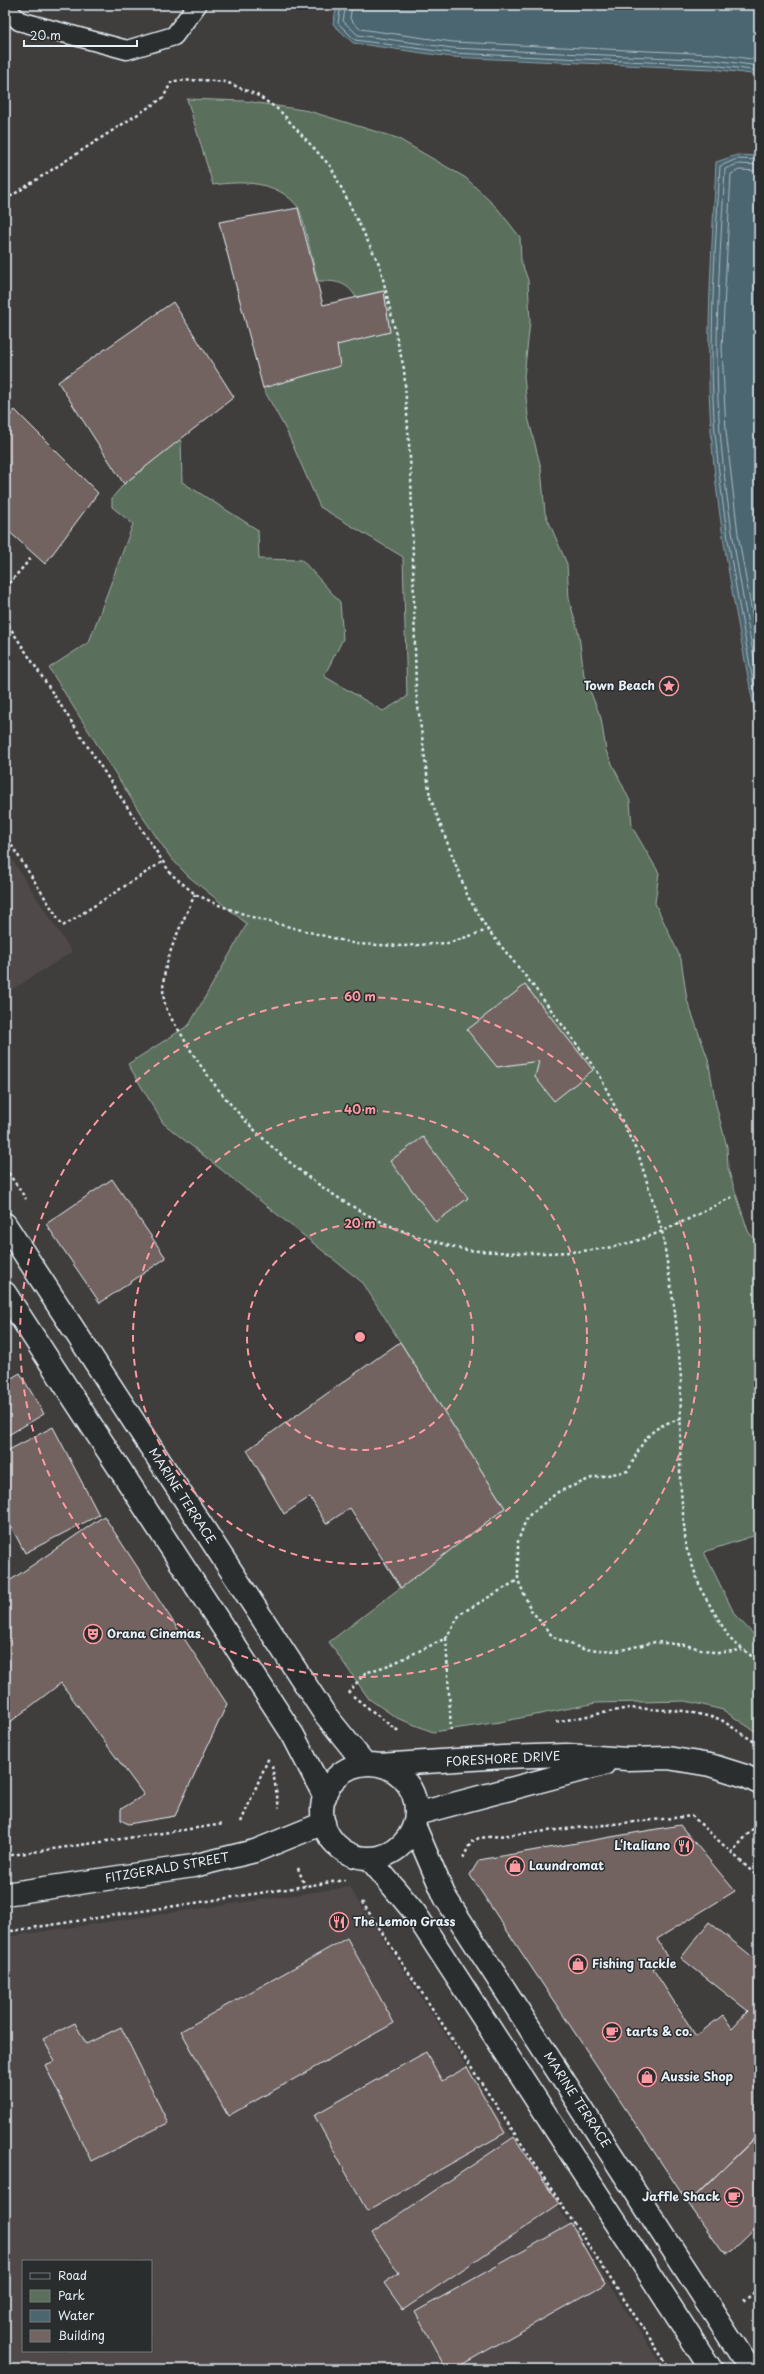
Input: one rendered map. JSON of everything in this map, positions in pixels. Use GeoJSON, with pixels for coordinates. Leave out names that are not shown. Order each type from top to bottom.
{"type":"FeatureCollection","features":[{"type":"Feature","properties":{"kind":"street","name":"MARINE TERRACE"},"geometry":{"type":"LineString","coordinates":[[5,1224],[324,1713],[372,1765]]}},
{"type":"Feature","properties":{"kind":"street"},"geometry":{"type":"LineString","coordinates":[[5,1293],[293,1735],[325,1797]]}},
{"type":"Feature","properties":{"kind":"street","name":"FORESHORE DRIVE"},"geometry":{"type":"LineString","coordinates":[[372,1765],[566,1755],[627,1759],[668,1758],[710,1765],[746,1776],[759,1783]]}},
{"type":"Feature","properties":{"kind":"street","name":"FORESHORE DRIVE"},"geometry":{"type":"LineString","coordinates":[[415,1819],[627,1759]]}},
{"type":"Feature","properties":{"kind":"street"},"geometry":{"type":"LineString","coordinates":[[372,1765],[392,1769],[410,1788],[415,1819],[410,1836],[399,1848],[385,1856],[369,1858],[354,1856],[341,1849],[331,1838],[324,1823],[322,1810],[325,1797],[330,1785],[340,1775],[352,1768],[372,1765]]}},
{"type":"Feature","properties":{"kind":"street","name":"MARINE TERRACE"},"geometry":{"type":"LineString","coordinates":[[415,1819],[445,1898],[750,2369]]}},
{"type":"Feature","properties":{"kind":"street","name":"FITZGERALD STREET"},"geometry":{"type":"LineString","coordinates":[[5,1894],[193,1866],[255,1851],[324,1823]]}},
{"type":"Feature","properties":{"kind":"street"},"geometry":{"type":"LineString","coordinates":[[369,1858],[415,1914],[711,2369]]}},
{"type":"Feature","properties":{"kind":"lane"},"geometry":{"type":"LineString","coordinates":[[5,7],[19,21],[127,50],[174,36],[197,5]]}},
{"type":"Feature","properties":{"kind":"path"},"geometry":{"type":"LineString","coordinates":[[5,200],[163,98],[172,81],[202,80],[226,82],[257,95],[279,110],[331,167],[380,266],[404,369],[412,480],[416,691],[430,796],[468,897],[488,930],[531,983],[598,1074],[639,1156],[662,1231],[675,1312],[680,1371],[680,1480],[686,1547],[701,1590],[730,1639],[759,1662]]}},
{"type":"Feature","properties":{"kind":"path"},"geometry":{"type":"LineString","coordinates":[[5,588],[32,557]]}},
{"type":"Feature","properties":{"kind":"path"},"geometry":{"type":"LineString","coordinates":[[5,620],[162,862],[171,874],[195,894],[255,918],[356,944],[404,946],[448,943],[488,930]]}},
{"type":"Feature","properties":{"kind":"path"},"geometry":{"type":"LineString","coordinates":[[5,835],[63,926],[162,862]]}},
{"type":"Feature","properties":{"kind":"path"},"geometry":{"type":"LineString","coordinates":[[195,894],[170,953],[163,982],[165,1005],[195,1058],[224,1097],[250,1127],[315,1182],[360,1212],[417,1237],[467,1250],[552,1252],[613,1247],[662,1231],[734,1196]]}},
{"type":"Feature","properties":{"kind":"path"},"geometry":{"type":"LineString","coordinates":[[681,1419],[663,1423],[643,1442],[628,1471],[592,1478],[558,1492],[527,1516],[518,1541],[518,1580],[531,1610],[553,1637],[583,1649],[617,1651],[655,1642],[685,1645],[717,1653],[743,1650]]}},
{"type":"Feature","properties":{"kind":"path"},"geometry":{"type":"LineString","coordinates":[[452,1731],[446,1638],[460,1614],[518,1580]]}},
{"type":"Feature","properties":{"kind":"path"},"geometry":{"type":"LineString","coordinates":[[348,1692],[366,1673],[392,1664],[446,1638]]}},
{"type":"Feature","properties":{"kind":"path"},"geometry":{"type":"LineString","coordinates":[[233,1823],[241,1822],[270,1754],[276,1798]]}},
{"type":"Feature","properties":{"kind":"path"},"geometry":{"type":"LineString","coordinates":[[460,1862],[471,1842],[479,1838],[692,1816],[759,1878]]}},
{"type":"Feature","properties":{"kind":"path"},"geometry":{"type":"LineString","coordinates":[[731,1852],[759,1822]]}},
{"type":"Feature","properties":{"kind":"path"},"geometry":{"type":"LineString","coordinates":[[5,1856],[225,1824]]}},
{"type":"Feature","properties":{"kind":"path"},"geometry":{"type":"LineString","coordinates":[[300,1873],[305,1886]]}},
{"type":"Feature","properties":{"kind":"path"},"geometry":{"type":"LineString","coordinates":[[5,1932],[347,1879]]}},
{"type":"Feature","properties":{"kind":"path"},"geometry":{"type":"LineString","coordinates":[[359,1898],[670,2369]]}},
{"type":"Feature","properties":{"kind":"shaded area"},"geometry":{"type":"Polygon","coordinates":[[[5,849],[72,952],[5,994],[5,849]]]}},
{"type":"Feature","properties":{"kind":"shaded area"},"geometry":{"type":"Polygon","coordinates":[[[349,1887],[664,2369],[5,2369],[5,1937],[349,1887]]]}},
{"type":"Feature","properties":{"kind":"green space"},"geometry":{"type":"Polygon","coordinates":[[[187,99],[245,101],[309,111],[397,138],[466,178],[498,209],[520,237],[521,261],[528,280],[530,322],[524,376],[528,417],[541,468],[545,513],[567,564],[569,599],[579,635],[584,676],[601,718],[606,751],[630,801],[632,827],[659,873],[655,903],[681,959],[687,1000],[708,1059],[716,1105],[727,1147],[728,1169],[748,1231],[759,1246],[759,1534],[704,1552],[735,1615],[759,1640],[759,1734],[723,1710],[686,1701],[596,1703],[500,1722],[433,1732],[397,1718],[369,1699],[329,1642],[505,1508],[363,1283],[163,1123],[128,1064],[189,1025],[247,924],[188,876],[171,858],[144,819],[49,668],[89,642],[133,524],[112,507],[112,498],[124,484],[181,438],[182,482],[258,530],[259,559],[302,560],[340,602],[343,639],[324,676],[383,711],[407,697],[403,557],[320,507],[286,430],[263,388],[337,345],[383,291],[356,297],[348,288],[340,283],[318,281],[300,212],[298,207],[290,198],[270,187],[258,184],[236,183],[213,185],[187,99]]]}},
{"type":"Feature","properties":{"kind":"water"},"geometry":{"type":"Polygon","coordinates":[[[337,5],[759,5],[759,75],[713,69],[451,57],[353,43],[333,24],[337,5]]]}},
{"type":"Feature","properties":{"kind":"water"},"geometry":{"type":"Polygon","coordinates":[[[737,155],[759,156],[759,736],[719,508],[714,470],[709,397],[710,296],[716,162],[737,155]]]}},
{"type":"Feature","properties":{"kind":"building"},"geometry":{"type":"Polygon","coordinates":[[[298,208],[323,305],[384,291],[390,332],[337,345],[340,366],[263,388],[219,222],[298,208]]]}},
{"type":"Feature","properties":{"kind":"building"},"geometry":{"type":"Polygon","coordinates":[[[173,302],[234,397],[124,484],[58,382],[173,302]]]}},
{"type":"Feature","properties":{"kind":"building"},"geometry":{"type":"Polygon","coordinates":[[[15,410],[98,493],[45,564],[5,528],[5,421],[15,410]]]}},
{"type":"Feature","properties":{"kind":"building"},"geometry":{"type":"Polygon","coordinates":[[[525,985],[593,1070],[554,1101],[535,1077],[539,1061],[497,1067],[467,1030],[525,985]]]}},
{"type":"Feature","properties":{"kind":"building"},"geometry":{"type":"Polygon","coordinates":[[[423,1137],[468,1198],[436,1222],[390,1161],[423,1137]]]}},
{"type":"Feature","properties":{"kind":"building"},"geometry":{"type":"Polygon","coordinates":[[[112,1179],[166,1258],[100,1303],[46,1224],[112,1179]]]}},
{"type":"Feature","properties":{"kind":"building"},"geometry":{"type":"Polygon","coordinates":[[[400,1342],[505,1508],[401,1588],[350,1508],[326,1524],[310,1497],[284,1514],[247,1450],[400,1342]]]}},
{"type":"Feature","properties":{"kind":"building"},"geometry":{"type":"Polygon","coordinates":[[[20,1373],[44,1414],[5,1437],[5,1382],[20,1373]]]}},
{"type":"Feature","properties":{"kind":"building"},"geometry":{"type":"Polygon","coordinates":[[[53,1427],[99,1515],[25,1553],[5,1515],[5,1452],[53,1427]]]}},
{"type":"Feature","properties":{"kind":"building","name":"Orana Cinemas"},"geometry":{"type":"Polygon","coordinates":[[[104,1516],[227,1704],[175,1816],[128,1824],[121,1820],[121,1809],[144,1795],[61,1683],[5,1726],[5,1584],[104,1516]]]}},
{"type":"Feature","properties":{"kind":"building"},"geometry":{"type":"Polygon","coordinates":[[[680,1825],[735,1891],[657,1939],[668,1959],[653,1969],[696,2036],[723,2015],[732,2028],[748,2011],[681,1958],[709,1922],[759,1962],[759,2134],[688,2203],[470,1875],[479,1860],[680,1825]]]}},
{"type":"Feature","properties":{"kind":"building"},"geometry":{"type":"Polygon","coordinates":[[[347,1938],[394,2023],[228,2116],[181,2031],[347,1938]]]}},
{"type":"Feature","properties":{"kind":"building"},"geometry":{"type":"Polygon","coordinates":[[[75,2023],[86,2044],[121,2027],[168,2123],[91,2161],[45,2065],[55,2061],[43,2039],[75,2023]]]}},
{"type":"Feature","properties":{"kind":"building"},"geometry":{"type":"Polygon","coordinates":[[[426,2052],[442,2081],[467,2067],[505,2133],[367,2211],[314,2115],[426,2052]]]}},
{"type":"Feature","properties":{"kind":"building"},"geometry":{"type":"Polygon","coordinates":[[[759,2134],[759,2225],[728,2253],[722,2251],[688,2203],[759,2134]]]}},
{"type":"Feature","properties":{"kind":"building"},"geometry":{"type":"Polygon","coordinates":[[[514,2137],[559,2204],[403,2310],[384,2283],[399,2273],[372,2233],[514,2137]]]}},
{"type":"Feature","properties":{"kind":"building"},"geometry":{"type":"Polygon","coordinates":[[[571,2224],[605,2284],[454,2369],[446,2369],[415,2312],[571,2224]]]}},
{"type":"Feature","properties":{"kind":"place","name":"Town Beach"},"geometry":{"type":"Point","coordinates":[669,686]}},
{"type":"Feature","properties":{"kind":"place","name":"Orana Cinemas"},"geometry":{"type":"Point","coordinates":[93,1634]}},
{"type":"Feature","properties":{"kind":"place","name":"L‘Italiano"},"geometry":{"type":"Point","coordinates":[684,1846]}},
{"type":"Feature","properties":{"kind":"place","name":"Laundromat"},"geometry":{"type":"Point","coordinates":[515,1866]}},
{"type":"Feature","properties":{"kind":"place","name":"The Lemon Grass"},"geometry":{"type":"Point","coordinates":[339,1922]}},
{"type":"Feature","properties":{"kind":"place","name":"Fishing Tackle"},"geometry":{"type":"Point","coordinates":[578,1964]}},
{"type":"Feature","properties":{"kind":"place","name":"tarts & co."},"geometry":{"type":"Point","coordinates":[612,2032]}},
{"type":"Feature","properties":{"kind":"place","name":"Aussie Shop"},"geometry":{"type":"Point","coordinates":[647,2077]}},
{"type":"Feature","properties":{"kind":"place","name":"Jaffle Shack"},"geometry":{"type":"Point","coordinates":[734,2197]}}]}
